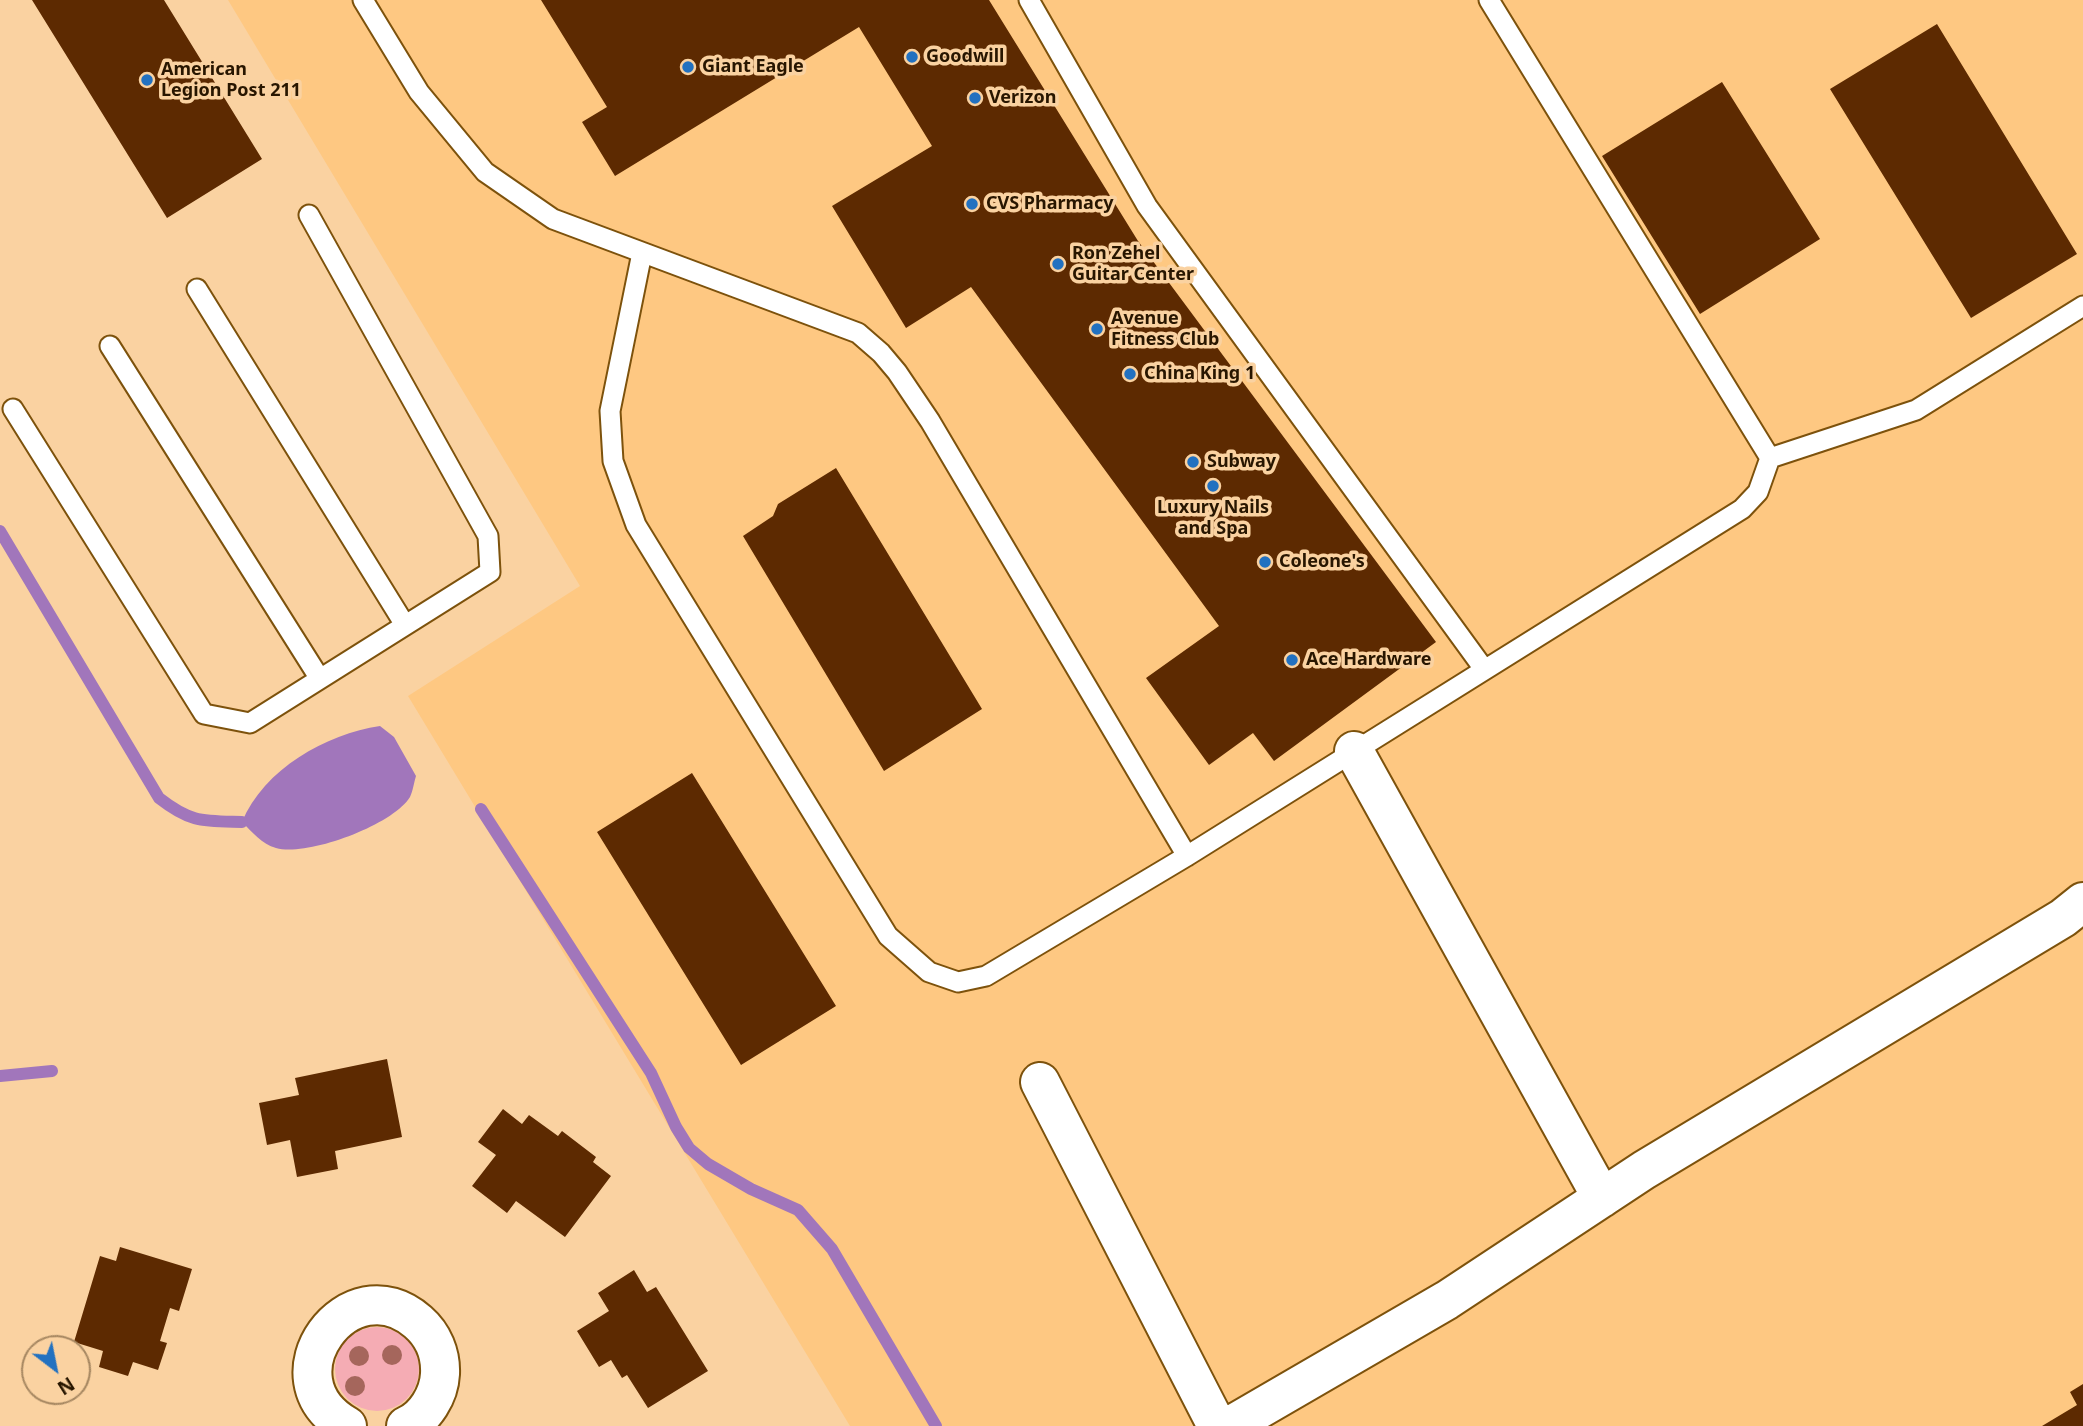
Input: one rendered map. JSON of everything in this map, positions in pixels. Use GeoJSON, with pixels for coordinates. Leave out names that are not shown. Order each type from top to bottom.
{"type":"FeatureCollection","features":[{"type":"Feature","properties":{"kind":"street"},"geometry":{"type":"LineString","coordinates":[[1354,751],[1602,1198]]}},
{"type":"Feature","properties":{"kind":"street"},"geometry":{"type":"LineString","coordinates":[[1230,1426],[1447,1300],[1602,1198],[2063,919],[2083,902]]}},
{"type":"Feature","properties":{"kind":"street"},"geometry":{"type":"LineString","coordinates":[[1040,1082],[1217,1426]]}},
{"type":"Feature","properties":{"kind":"street"},"geometry":{"type":"LineString","coordinates":[[346,1426],[333,1418],[317,1395],[312,1376],[314,1356],[321,1338],[342,1316],[371,1307],[393,1309],[407,1315],[426,1330],[435,1345],[440,1377],[435,1395],[425,1412],[410,1425]]}},
{"type":"Feature","properties":{"kind":"lane"},"geometry":{"type":"LineString","coordinates":[[363,0],[419,93],[485,172],[553,219],[846,328],[858,333],[881,353],[930,421],[1187,856]]}},
{"type":"Feature","properties":{"kind":"lane"},"geometry":{"type":"LineString","coordinates":[[1029,0],[1067,71],[1147,206],[1484,669]]}},
{"type":"Feature","properties":{"kind":"lane"},"geometry":{"type":"LineString","coordinates":[[1489,0],[1770,458]]}},
{"type":"Feature","properties":{"kind":"lane"},"geometry":{"type":"LineString","coordinates":[[13,409],[204,714],[250,723],[490,572],[488,536],[309,215]]}},
{"type":"Feature","properties":{"kind":"lane"},"geometry":{"type":"LineString","coordinates":[[642,253],[610,411],[613,461],[635,525],[888,936],[929,972],[958,982],[986,976],[1187,856],[1742,509],[1758,492],[1770,458]]}},
{"type":"Feature","properties":{"kind":"lane"},"geometry":{"type":"LineString","coordinates":[[197,289],[405,625]]}},
{"type":"Feature","properties":{"kind":"lane"},"geometry":{"type":"LineString","coordinates":[[1770,458],[1916,410],[2083,306]]}},
{"type":"Feature","properties":{"kind":"lane"},"geometry":{"type":"LineString","coordinates":[[110,346],[320,679]]}},
{"type":"Feature","properties":{"kind":"shaded area"},"geometry":{"type":"Polygon","coordinates":[[[228,0],[2083,0],[2083,1426],[850,1426],[408,696],[580,586],[228,0]]]}},
{"type":"Feature","properties":{"kind":"shaded area"},"geometry":{"type":"Polygon","coordinates":[[[380,726],[394,737],[416,776],[410,797],[401,808],[368,828],[348,836],[308,848],[290,850],[266,844],[242,822],[265,786],[299,757],[339,737],[380,726]]]}},
{"type":"Feature","properties":{"kind":"shaded area"},"geometry":{"type":"Polygon","coordinates":[[[377,1327],[393,1330],[407,1339],[416,1353],[419,1369],[416,1385],[407,1399],[393,1408],[377,1411],[361,1408],[347,1399],[338,1385],[335,1369],[338,1353],[347,1339],[361,1330],[377,1327]]]}},
{"type":"Feature","properties":{"kind":"building","name":"American Legion Post 211"},"geometry":{"type":"Polygon","coordinates":[[[32,0],[164,0],[262,159],[167,218],[32,0]]]}},
{"type":"Feature","properties":{"kind":"building"},"geometry":{"type":"Polygon","coordinates":[[[541,0],[989,0],[1138,241],[1436,642],[1274,761],[1253,733],[1209,765],[1146,678],[1219,626],[971,287],[906,328],[832,206],[932,146],[859,27],[615,176],[582,122],[607,107],[541,0]]]}},
{"type":"Feature","properties":{"kind":"building"},"geometry":{"type":"Polygon","coordinates":[[[1937,24],[2077,254],[1971,318],[1830,89],[1937,24]]]}},
{"type":"Feature","properties":{"kind":"building"},"geometry":{"type":"Polygon","coordinates":[[[1722,82],[1820,239],[1700,314],[1602,156],[1722,82]]]}},
{"type":"Feature","properties":{"kind":"building"},"geometry":{"type":"Polygon","coordinates":[[[836,468],[982,709],[884,771],[743,536],[773,516],[778,504],[836,468]]]}},
{"type":"Feature","properties":{"kind":"building"},"geometry":{"type":"Polygon","coordinates":[[[692,773],[836,1006],[741,1065],[597,832],[692,773]]]}},
{"type":"Feature","properties":{"kind":"building"},"geometry":{"type":"Polygon","coordinates":[[[387,1059],[402,1137],[335,1151],[338,1169],[297,1177],[290,1140],[267,1145],[259,1103],[299,1095],[295,1078],[387,1059]]]}},
{"type":"Feature","properties":{"kind":"building"},"geometry":{"type":"Polygon","coordinates":[[[503,1109],[522,1124],[529,1115],[558,1136],[562,1131],[596,1157],[593,1162],[611,1176],[565,1237],[516,1201],[507,1213],[472,1186],[496,1155],[478,1142],[503,1109]]]}},
{"type":"Feature","properties":{"kind":"building"},"geometry":{"type":"Polygon","coordinates":[[[120,1247],[192,1269],[179,1311],[170,1308],[160,1341],[167,1343],[158,1370],[133,1362],[128,1376],[99,1367],[103,1351],[91,1347],[91,1335],[76,1335],[100,1256],[116,1261],[120,1247]]]}},
{"type":"Feature","properties":{"kind":"building"},"geometry":{"type":"Polygon","coordinates":[[[634,1270],[647,1292],[656,1287],[708,1371],[648,1408],[627,1375],[622,1378],[611,1360],[599,1367],[577,1331],[609,1311],[598,1293],[634,1270]]]}},
{"type":"Feature","properties":{"kind":"building"},"geometry":{"type":"Polygon","coordinates":[[[2083,1384],[2083,1426],[2042,1426],[2077,1405],[2070,1392],[2083,1384]]]}},
{"type":"Feature","properties":{"kind":"waterway"},"geometry":{"type":"LineString","coordinates":[[0,531],[159,798],[180,812],[198,819],[242,822]]}},
{"type":"Feature","properties":{"kind":"waterway"},"geometry":{"type":"LineString","coordinates":[[481,809],[651,1073],[676,1127],[689,1148],[708,1164],[751,1189],[798,1210],[832,1249],[936,1426]]}},
{"type":"Feature","properties":{"kind":"waterway"},"geometry":{"type":"LineString","coordinates":[[0,1076],[52,1071]]}},
{"type":"Feature","properties":{"kind":"place","name":"Goodwill"},"geometry":{"type":"Point","coordinates":[912,57]}},
{"type":"Feature","properties":{"kind":"place","name":"Giant Eagle"},"geometry":{"type":"Point","coordinates":[688,67]}},
{"type":"Feature","properties":{"kind":"place","name":"American Legion Post 211"},"geometry":{"type":"Point","coordinates":[147,80]}},
{"type":"Feature","properties":{"kind":"place","name":"Verizon"},"geometry":{"type":"Point","coordinates":[975,98]}},
{"type":"Feature","properties":{"kind":"place","name":"CVS Pharmacy"},"geometry":{"type":"Point","coordinates":[972,204]}},
{"type":"Feature","properties":{"kind":"place","name":"Ron Zehel Guitar Center"},"geometry":{"type":"Point","coordinates":[1058,264]}},
{"type":"Feature","properties":{"kind":"place","name":"Avenue Fitness Club"},"geometry":{"type":"Point","coordinates":[1097,329]}},
{"type":"Feature","properties":{"kind":"place","name":"China King 1"},"geometry":{"type":"Point","coordinates":[1130,374]}},
{"type":"Feature","properties":{"kind":"place","name":"Subway"},"geometry":{"type":"Point","coordinates":[1193,462]}},
{"type":"Feature","properties":{"kind":"place","name":"Luxury Nails and Spa"},"geometry":{"type":"Point","coordinates":[1213,486]}},
{"type":"Feature","properties":{"kind":"place","name":"Coleone's"},"geometry":{"type":"Point","coordinates":[1265,562]}},
{"type":"Feature","properties":{"kind":"place","name":"Ace Hardware"},"geometry":{"type":"Point","coordinates":[1292,660]}}]}
